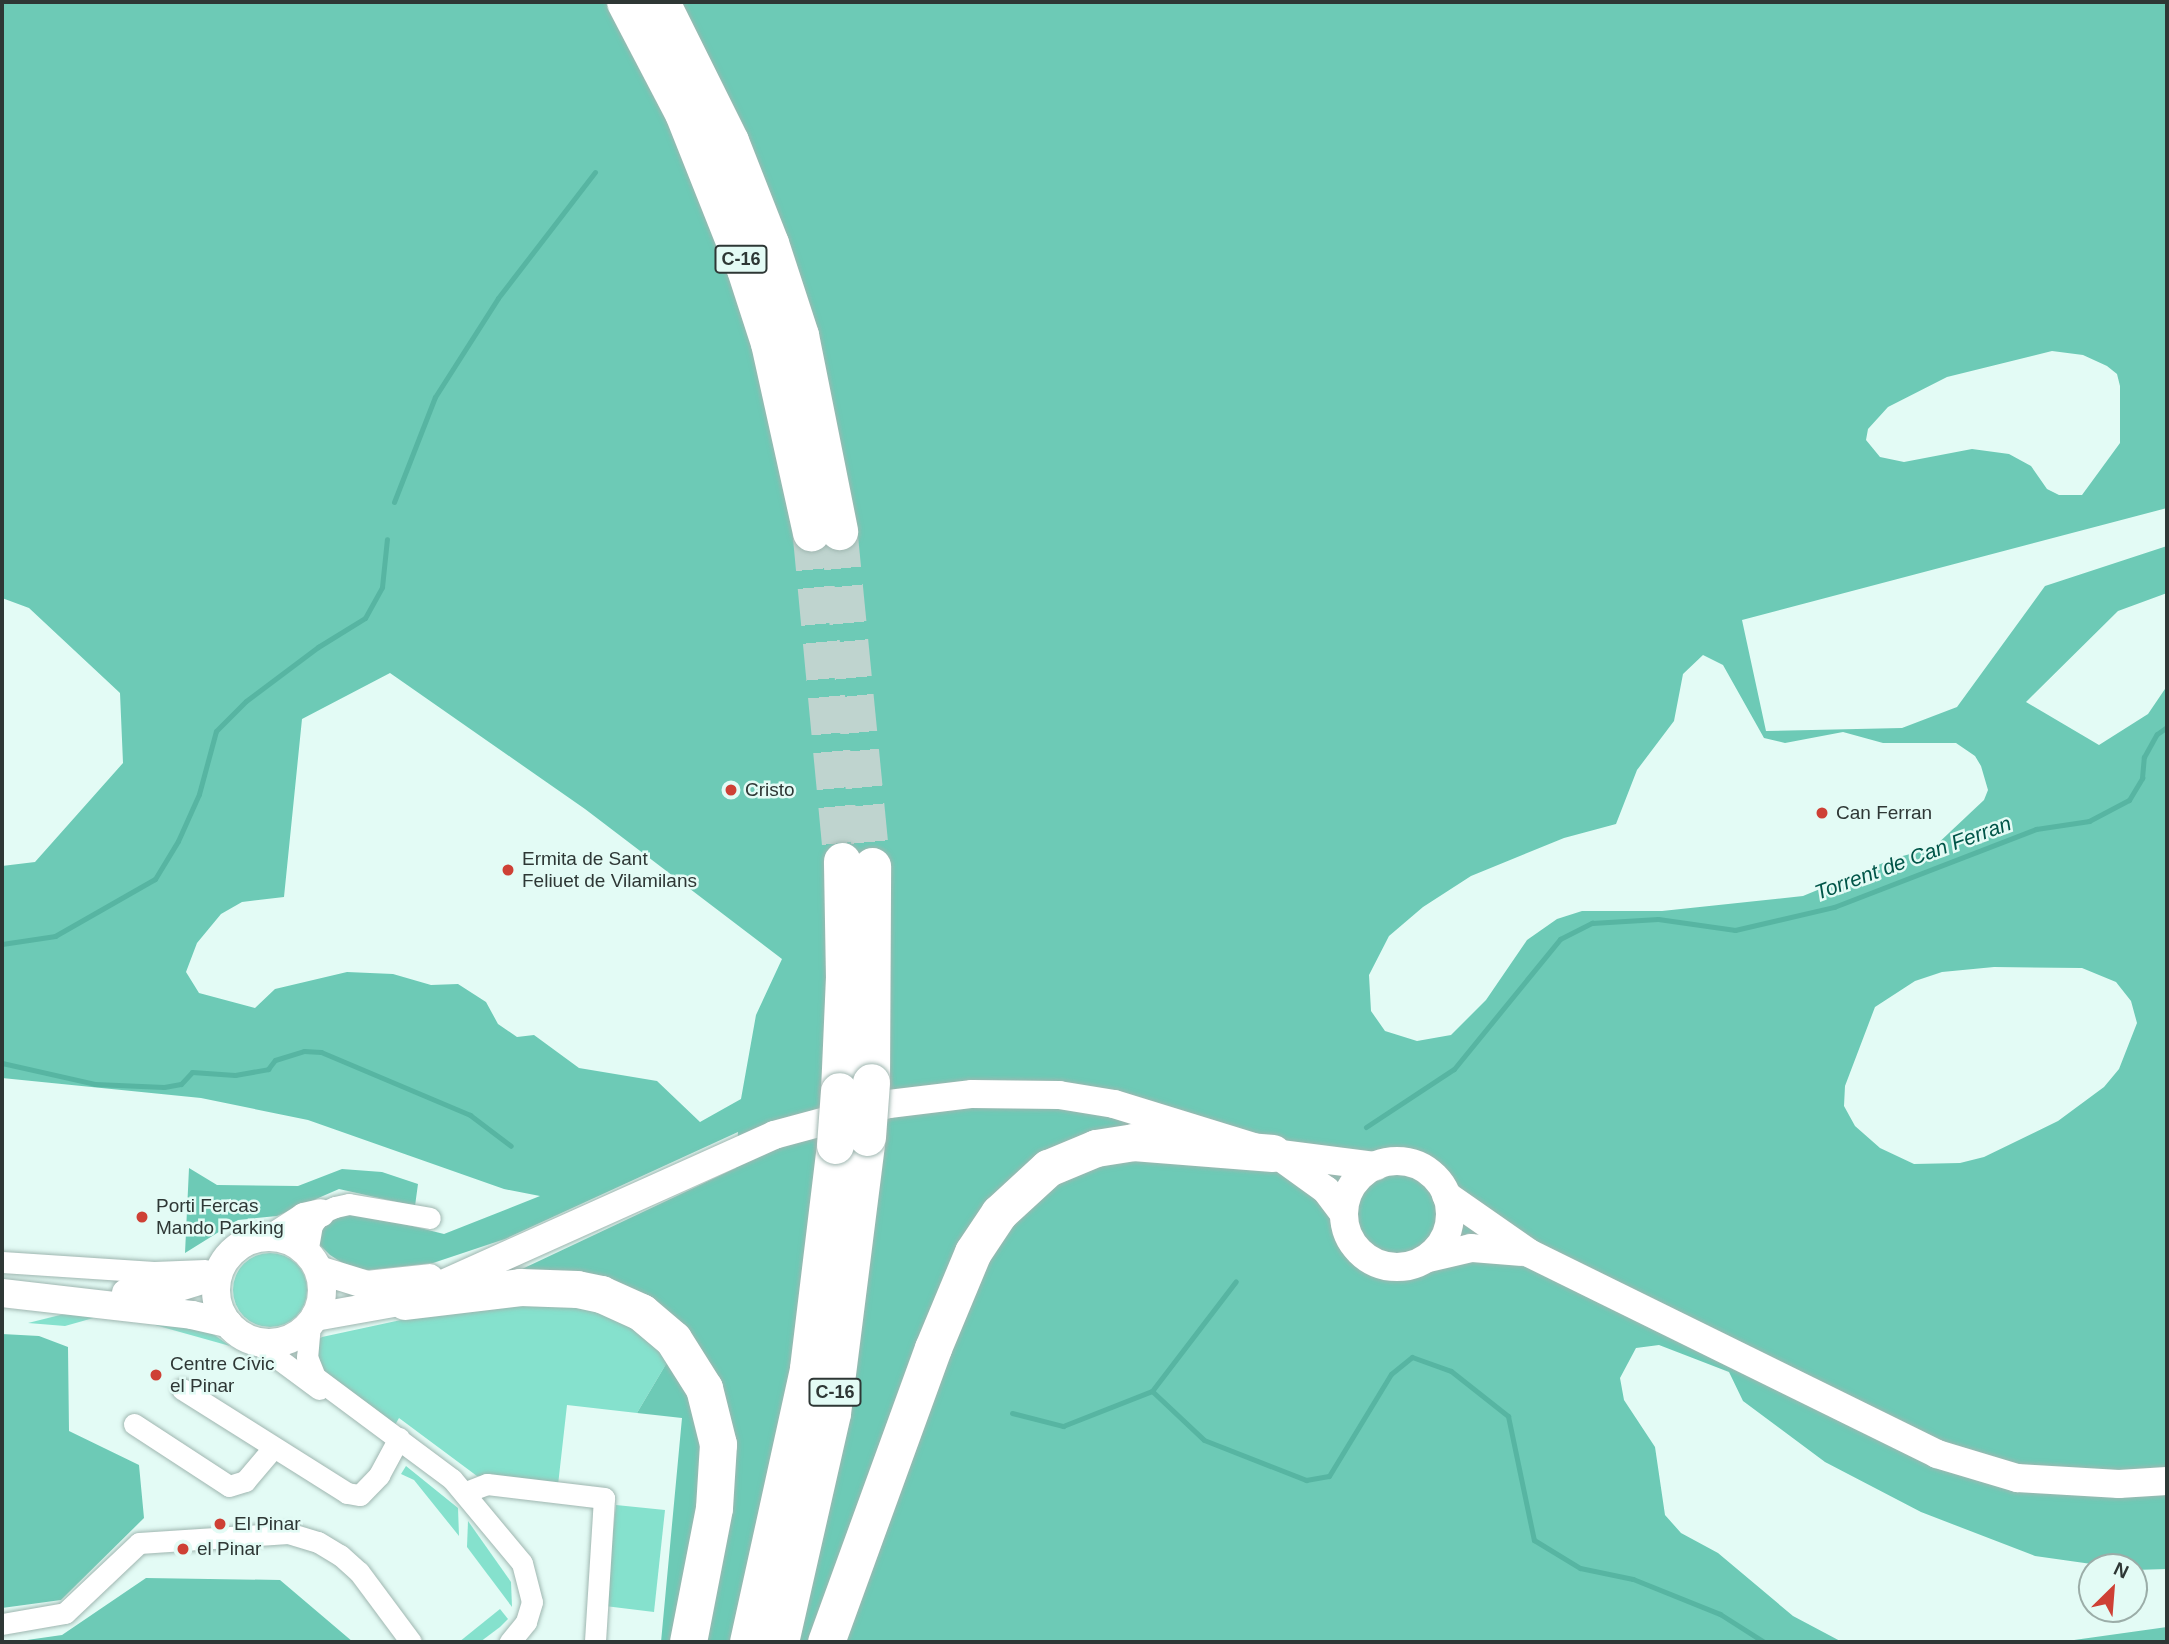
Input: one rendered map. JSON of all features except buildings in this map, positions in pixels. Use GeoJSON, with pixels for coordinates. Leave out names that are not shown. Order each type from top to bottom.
{"type":"FeatureCollection","features":[{"type":"Feature","properties":{"kind":"highway","name":"C-16"},"geometry":{"type":"LineString","coordinates":[[625,2],[683,113],[745,270],[825,532],[800,335],[770,243],[730,141],[661,2]]}},
{"type":"Feature","properties":{"kind":"highway","name":"C-16"},"geometry":{"type":"LineString","coordinates":[[780,1642],[832,1413],[855,1086],[844,978],[857,863]]}},
{"type":"Feature","properties":{"kind":"highway","name":"C-16"},"geometry":{"type":"LineString","coordinates":[[748,1642],[806,1380],[851,1141]]}},
{"type":"Feature","properties":{"kind":"highway"},"geometry":{"type":"LineString","coordinates":[[825,1642],[933,1348],[973,1252],[999,1213],[1048,1168],[1096,1148],[1133,1142],[1273,1153]]}},
{"type":"Feature","properties":{"kind":"highway"},"geometry":{"type":"LineString","coordinates":[[405,1301],[520,1287],[577,1289],[641,1312],[673,1339],[704,1388],[718,1444],[714,1508],[688,1642]]}},
{"type":"Feature","properties":{"kind":"main road"},"geometry":{"type":"LineString","coordinates":[[2,1293],[192,1315],[228,1323],[253,1340],[284,1341],[313,1320],[405,1301],[774,1135],[889,1104],[972,1094],[1059,1095],[1114,1104],[1273,1153],[1376,1166],[1402,1162],[1421,1167],[1436,1179],[1446,1195],[1530,1253],[1964,1465],[2017,1478],[2064,1483],[2167,1481]]}},
{"type":"Feature","properties":{"kind":"main road"},"geometry":{"type":"LineString","coordinates":[[1273,1153],[1326,1190],[1344,1213],[1353,1243],[1375,1262],[1399,1267],[1471,1248],[1530,1253]]}},
{"type":"Feature","properties":{"kind":"main road"},"geometry":{"type":"LineString","coordinates":[[1344,1213],[1354,1183],[1376,1166]]}},
{"type":"Feature","properties":{"kind":"main road"},"geometry":{"type":"LineString","coordinates":[[1428,1258],[1449,1226],[1446,1195]]}},
{"type":"Feature","properties":{"kind":"main road"},"geometry":{"type":"LineString","coordinates":[[2,1288],[153,1293],[221,1269],[241,1245],[275,1236],[304,1217],[321,1213]]}},
{"type":"Feature","properties":{"kind":"main road"},"geometry":{"type":"LineString","coordinates":[[275,1236],[313,1262],[367,1285],[464,1273]]}},
{"type":"Feature","properties":{"kind":"main road"},"geometry":{"type":"LineString","coordinates":[[313,1262],[322,1298],[313,1320]]}},
{"type":"Feature","properties":{"kind":"main road"},"geometry":{"type":"LineString","coordinates":[[221,1269],[217,1300],[228,1323]]}},
{"type":"Feature","properties":{"kind":"main road"},"geometry":{"type":"LineString","coordinates":[[2,1314],[34,1315],[69,1302]]}},
{"type":"Feature","properties":{"kind":"street"},"geometry":{"type":"LineString","coordinates":[[313,1262],[307,1235],[321,1213],[349,1205],[430,1218]]}},
{"type":"Feature","properties":{"kind":"street"},"geometry":{"type":"LineString","coordinates":[[2,1262],[197,1273],[221,1269]]}},
{"type":"Feature","properties":{"kind":"street"},"geometry":{"type":"LineString","coordinates":[[313,1320],[309,1367],[346,1402]]}},
{"type":"Feature","properties":{"kind":"street"},"geometry":{"type":"LineString","coordinates":[[253,1340],[275,1360],[346,1402],[399,1438],[466,1492],[522,1563],[530,1582],[530,1612],[510,1642]]}},
{"type":"Feature","properties":{"kind":"street"},"geometry":{"type":"LineString","coordinates":[[182,1389],[347,1493],[360,1495],[379,1475],[399,1438]]}},
{"type":"Feature","properties":{"kind":"street"},"geometry":{"type":"LineString","coordinates":[[134,1424],[229,1486],[245,1481],[273,1448]]}},
{"type":"Feature","properties":{"kind":"street"},"geometry":{"type":"LineString","coordinates":[[466,1492],[487,1484],[604,1498],[596,1642]]}},
{"type":"Feature","properties":{"kind":"street"},"geometry":{"type":"LineString","coordinates":[[2,1625],[65,1613],[87,1597],[116,1560],[139,1543],[167,1538],[288,1533],[318,1542],[340,1555],[359,1572],[411,1642]]}},
{"type":"Feature","properties":{"kind":"green space"},"geometry":{"type":"Polygon","coordinates":[[[2,2],[2167,2],[2167,508],[1742,620],[1766,731],[1902,728],[1957,707],[2045,586],[2167,546],[2167,593],[2118,611],[2026,702],[2099,745],[2148,714],[2167,686],[2167,1569],[2148,1570],[2148,1553],[2078,1553],[2078,1562],[2035,1556],[1921,1512],[1825,1462],[1743,1401],[1729,1372],[1659,1345],[1636,1348],[1620,1378],[1624,1400],[1655,1447],[1665,1515],[1681,1533],[1718,1553],[1793,1616],[1842,1642],[690,1642],[728,1457],[669,1325],[503,1278],[736,1168],[738,1132],[505,1239],[433,1263],[368,1270],[349,1267],[330,1255],[319,1244],[322,1225],[339,1215],[368,1215],[444,1234],[540,1196],[504,1189],[308,1120],[201,1098],[2,1078],[2,866],[35,862],[123,763],[120,693],[29,608],[2,598],[2,2]],[[2052,351],[1947,377],[1888,407],[1868,429],[1866,440],[1880,457],[1904,462],[1972,449],[2009,454],[2031,466],[2047,489],[2059,495],[2082,495],[2120,443],[2120,386],[2117,374],[2107,366],[2083,355],[2052,351]],[[1703,655],[1683,674],[1674,721],[1637,770],[1616,824],[1564,838],[1471,876],[1423,907],[1389,936],[1369,975],[1371,1011],[1385,1031],[1417,1041],[1451,1035],[1486,1000],[1527,940],[1557,919],[1582,911],[1662,911],[1803,896],[1895,858],[1933,848],[1984,800],[1988,790],[1981,766],[1975,756],[1956,743],[1883,743],[1843,732],[1785,743],[1764,738],[1723,665],[1703,655]],[[390,673],[302,719],[284,897],[242,902],[221,914],[197,943],[186,972],[199,993],[255,1008],[275,989],[347,972],[393,974],[431,985],[458,984],[486,1002],[498,1024],[517,1037],[534,1035],[579,1068],[657,1081],[700,1122],[741,1099],[756,1015],[782,959],[585,809],[390,673]],[[1994,967],[1942,972],[1915,981],[1875,1007],[1845,1086],[1844,1106],[1855,1126],[1880,1148],[1914,1164],[1960,1163],[1984,1157],[2058,1121],[2104,1087],[2119,1069],[2137,1023],[2131,1001],[2116,982],[2082,968],[1994,967]]]}},
{"type":"Feature","properties":{"kind":"green space"},"geometry":{"type":"Polygon","coordinates":[[[189,1168],[217,1185],[298,1186],[342,1169],[382,1172],[418,1184],[415,1206],[339,1189],[277,1216],[238,1220],[185,1253],[189,1168]]]}},
{"type":"Feature","properties":{"kind":"green space"},"geometry":{"type":"Polygon","coordinates":[[[270,1253],[284,1256],[296,1264],[304,1276],[307,1290],[304,1304],[296,1316],[284,1324],[270,1327],[256,1324],[244,1316],[236,1304],[233,1290],[236,1276],[244,1264],[256,1256],[270,1253]]]}},
{"type":"Feature","properties":{"kind":"green space"},"geometry":{"type":"Polygon","coordinates":[[[512,1296],[624,1315],[672,1354],[637,1413],[567,1405],[558,1485],[477,1476],[399,1418],[395,1425],[316,1371],[316,1341],[322,1337],[512,1296]]]}},
{"type":"Feature","properties":{"kind":"green space"},"geometry":{"type":"Polygon","coordinates":[[[80,1310],[97,1317],[65,1326],[28,1323],[80,1310]]]}},
{"type":"Feature","properties":{"kind":"green space"},"geometry":{"type":"Polygon","coordinates":[[[133,1315],[203,1327],[230,1346],[155,1325],[133,1315]]]}},
{"type":"Feature","properties":{"kind":"green space"},"geometry":{"type":"Polygon","coordinates":[[[2,1334],[39,1336],[68,1347],[69,1431],[139,1465],[144,1518],[61,1600],[2,1608],[2,1334]]]}},
{"type":"Feature","properties":{"kind":"green space"},"geometry":{"type":"Polygon","coordinates":[[[672,1354],[700,1406],[707,1483],[675,1642],[661,1642],[682,1418],[637,1413],[672,1354]]]}},
{"type":"Feature","properties":{"kind":"green space"},"geometry":{"type":"Polygon","coordinates":[[[406,1466],[458,1508],[459,1536],[414,1480],[401,1474],[406,1466]]]}},
{"type":"Feature","properties":{"kind":"green space"},"geometry":{"type":"Polygon","coordinates":[[[616,1505],[665,1510],[654,1612],[605,1606],[616,1505]]]}},
{"type":"Feature","properties":{"kind":"green space"},"geometry":{"type":"Polygon","coordinates":[[[468,1521],[511,1582],[512,1607],[467,1547],[468,1521]]]}},
{"type":"Feature","properties":{"kind":"green space"},"geometry":{"type":"Polygon","coordinates":[[[146,1578],[280,1580],[353,1642],[13,1642],[62,1635],[146,1578]]]}},
{"type":"Feature","properties":{"kind":"green space"},"geometry":{"type":"Polygon","coordinates":[[[500,1609],[508,1619],[500,1627],[480,1642],[459,1642],[500,1609]]]}},
{"type":"Feature","properties":{"kind":"green space"},"geometry":{"type":"Polygon","coordinates":[[[2167,1627],[2167,1642],[2057,1642],[2067,1641],[2167,1627]]]}},
{"type":"Feature","properties":{"kind":"waterway","name":"Torrent de Can Ferran"},"geometry":{"type":"LineString","coordinates":[[394,502],[435,397],[498,298],[595,172]]}},
{"type":"Feature","properties":{"kind":"waterway","name":"Torrent de Can Ferran"},"geometry":{"type":"LineString","coordinates":[[2,944],[55,936],[155,879],[178,841],[199,794],[216,731],[246,701],[318,647],[365,618],[382,587],[387,539]]}},
{"type":"Feature","properties":{"kind":"waterway","name":"Torrent de Can Ferran"},"geometry":{"type":"LineString","coordinates":[[1366,1127],[1454,1069],[1560,939],[1592,923],[1658,919],[1735,930],[1834,907],[2036,829],[2089,821],[2129,800],[2142,778],[2144,757],[2157,734],[2167,727]]}},
{"type":"Feature","properties":{"kind":"waterway","name":"Torrent de Can Ferran"},"geometry":{"type":"LineString","coordinates":[[2,1063],[95,1084],[164,1087],[181,1084],[192,1072],[235,1075],[268,1069],[275,1060],[304,1051],[321,1052],[470,1115],[511,1146]]}},
{"type":"Feature","properties":{"kind":"waterway"},"geometry":{"type":"LineString","coordinates":[[1152,1391],[1236,1281]]}},
{"type":"Feature","properties":{"kind":"waterway","name":"Torrent de Can Ferran"},"geometry":{"type":"LineString","coordinates":[[1012,1413],[1063,1426],[1152,1391],[1204,1440],[1306,1480],[1329,1476],[1391,1374],[1412,1357],[1451,1371],[1508,1416],[1534,1540],[1580,1568],[1633,1579],[1720,1614],[1764,1642]]}},
{"type":"Feature","properties":{"kind":"tunnel"},"geometry":{"type":"LineString","coordinates":[[839,531],[872,866]]}},
{"type":"Feature","properties":{"kind":"tunnel"},"geometry":{"type":"LineString","coordinates":[[811,532],[842,861]]}},
{"type":"Feature","properties":{"kind":"place","name":"Cristo"},"geometry":{"type":"Point","coordinates":[731,790]}},
{"type":"Feature","properties":{"kind":"place","name":"Can Ferran"},"geometry":{"type":"Point","coordinates":[1822,813]}},
{"type":"Feature","properties":{"kind":"place","name":"Ermita de Sant Feliuet de Vilamilans"},"geometry":{"type":"Point","coordinates":[508,870]}},
{"type":"Feature","properties":{"kind":"place","name":"Porti Fercas Mando Parking"},"geometry":{"type":"Point","coordinates":[142,1217]}},
{"type":"Feature","properties":{"kind":"place","name":"Centre Cívic el Pinar"},"geometry":{"type":"Point","coordinates":[156,1375]}},
{"type":"Feature","properties":{"kind":"place","name":"El Pinar"},"geometry":{"type":"Point","coordinates":[220,1524]}},
{"type":"Feature","properties":{"kind":"place","name":"el Pinar"},"geometry":{"type":"Point","coordinates":[183,1549]}}]}
